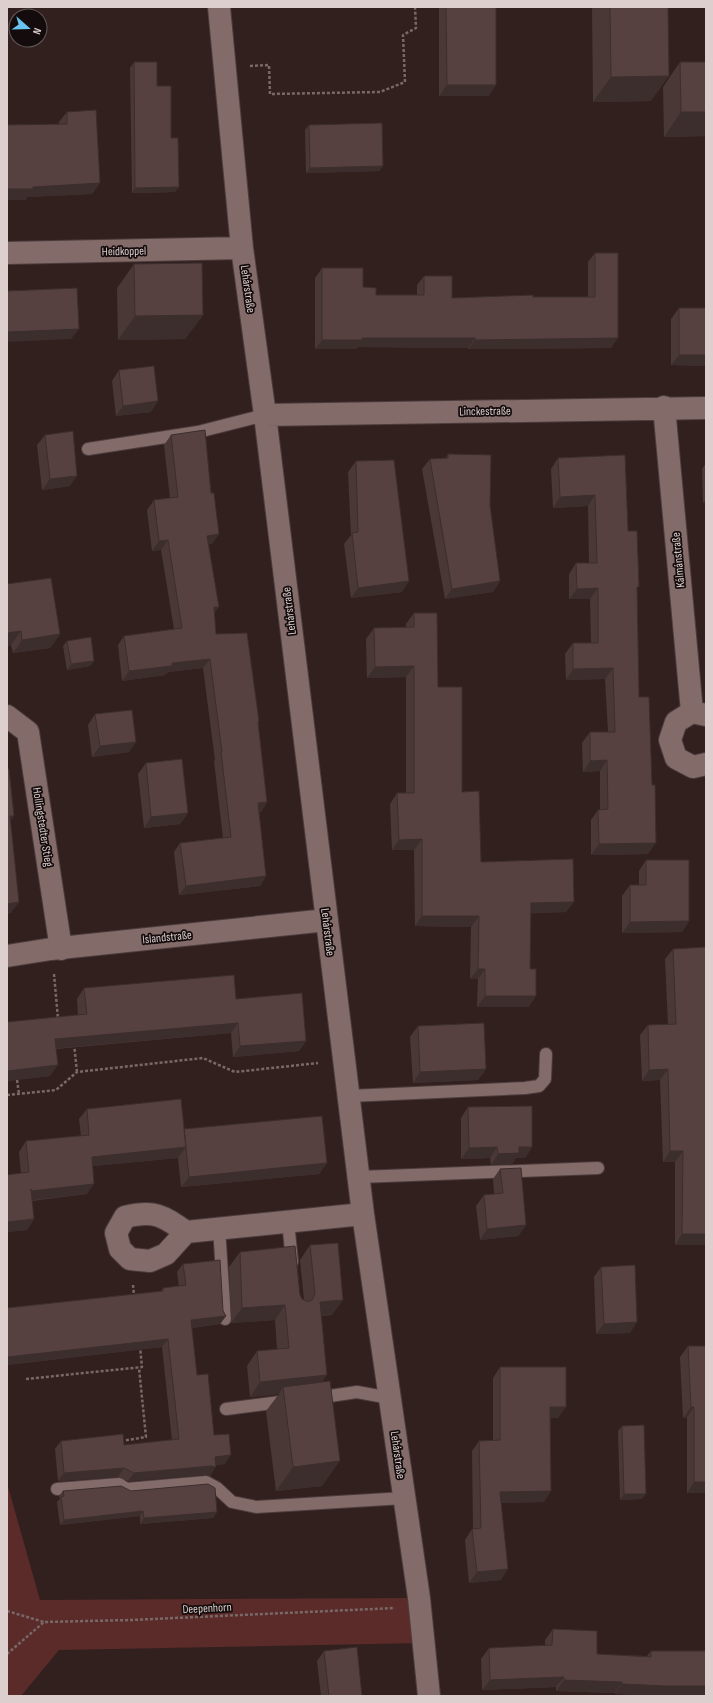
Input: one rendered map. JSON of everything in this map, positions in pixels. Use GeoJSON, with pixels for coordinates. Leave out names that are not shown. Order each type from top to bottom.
{"type":"FeatureCollection","features":[{"type":"Feature","properties":{"kind":"street","name":"Lehárstraße"},"geometry":{"type":"LineString","coordinates":[[219,7],[242,248],[265,415],[363,1214],[420,1607],[429,1696]]}},
{"type":"Feature","properties":{"kind":"street","name":"Heidkoppel"},"geometry":{"type":"LineString","coordinates":[[7,254],[242,248]]}},
{"type":"Feature","properties":{"kind":"street","name":"Kálmánstraße"},"geometry":{"type":"LineString","coordinates":[[664,408],[699,714],[676,722],[670,740],[676,758],[693,767],[706,764]]}},
{"type":"Feature","properties":{"kind":"street","name":"Linckestraße"},"geometry":{"type":"LineString","coordinates":[[265,415],[706,408]]}},
{"type":"Feature","properties":{"kind":"street","name":"Hollingstedter Stieg"},"geometry":{"type":"LineString","coordinates":[[7,716],[28,732],[56,949]]}},
{"type":"Feature","properties":{"kind":"street","name":"Islandstraße"},"geometry":{"type":"LineString","coordinates":[[7,956],[56,949],[327,920]]}},
{"type":"Feature","properties":{"kind":"street"},"geometry":{"type":"LineString","coordinates":[[186,1232],[166,1218],[143,1212],[125,1217],[116,1233],[120,1249],[130,1259],[150,1262],[166,1254],[186,1232],[363,1214]]}},
{"type":"Feature","properties":{"kind":"lane"},"geometry":{"type":"LineString","coordinates":[[88,449],[198,432],[265,415]]}},
{"type":"Feature","properties":{"kind":"lane"},"geometry":{"type":"LineString","coordinates":[[349,1096],[539,1086],[545,1079],[546,1054]]}},
{"type":"Feature","properties":{"kind":"lane"},"geometry":{"type":"LineString","coordinates":[[359,1177],[598,1168]]}},
{"type":"Feature","properties":{"kind":"lane"},"geometry":{"type":"LineString","coordinates":[[288,1221],[294,1277]]}},
{"type":"Feature","properties":{"kind":"lane"},"geometry":{"type":"LineString","coordinates":[[219,1228],[225,1319]]}},
{"type":"Feature","properties":{"kind":"lane"},"geometry":{"type":"LineString","coordinates":[[226,1409],[357,1392],[390,1398]]}},
{"type":"Feature","properties":{"kind":"lane"},"geometry":{"type":"LineString","coordinates":[[57,1489],[119,1484],[126,1489],[206,1482],[217,1488],[232,1502],[256,1507],[404,1498]]}},
{"type":"Feature","properties":{"kind":"path"},"geometry":{"type":"LineString","coordinates":[[225,68],[269,65],[270,94],[380,92],[405,82],[403,35],[416,28],[415,7]]}},
{"type":"Feature","properties":{"kind":"path"},"geometry":{"type":"LineString","coordinates":[[56,949],[58,1020],[63,1024]]}},
{"type":"Feature","properties":{"kind":"path"},"geometry":{"type":"LineString","coordinates":[[74,1038],[77,1072]]}},
{"type":"Feature","properties":{"kind":"path"},"geometry":{"type":"LineString","coordinates":[[7,1095],[56,1090],[77,1072],[203,1058],[235,1072],[345,1060]]}},
{"type":"Feature","properties":{"kind":"path"},"geometry":{"type":"LineString","coordinates":[[18,1080],[19,1094]]}},
{"type":"Feature","properties":{"kind":"path"},"geometry":{"type":"LineString","coordinates":[[130,1259],[134,1298]]}},
{"type":"Feature","properties":{"kind":"path"},"geometry":{"type":"LineString","coordinates":[[122,1447],[121,1440],[146,1437],[139,1368],[142,1367],[140,1344]]}},
{"type":"Feature","properties":{"kind":"path"},"geometry":{"type":"LineString","coordinates":[[26,1379],[139,1368]]}},
{"type":"Feature","properties":{"kind":"path","name":"Deepenhorn"},"geometry":{"type":"LineString","coordinates":[[7,1611],[44,1622],[131,1620],[420,1607]]}},
{"type":"Feature","properties":{"kind":"path"},"geometry":{"type":"LineString","coordinates":[[7,1654],[44,1622]]}},
{"type":"Feature","properties":{"kind":"shaded area"},"geometry":{"type":"Polygon","coordinates":[[[7,1483],[40,1600],[419,1598],[423,1643],[59,1650],[21,1696],[7,1696],[7,1483]]]}},
{"type":"Feature","properties":{"kind":"building"},"geometry":{"type":"Polygon","coordinates":[[[446,7],[496,7],[496,85],[447,85],[446,7]]]}},
{"type":"Feature","properties":{"kind":"building"},"geometry":{"type":"Polygon","coordinates":[[[610,7],[668,7],[669,76],[611,77],[610,7]]]}},
{"type":"Feature","properties":{"kind":"building"},"geometry":{"type":"Polygon","coordinates":[[[134,62],[157,62],[157,86],[171,86],[171,138],[178,138],[179,187],[135,188],[134,62]]]}},
{"type":"Feature","properties":{"kind":"building"},"geometry":{"type":"Polygon","coordinates":[[[680,62],[706,62],[706,112],[681,112],[680,62]]]}},
{"type":"Feature","properties":{"kind":"building"},"geometry":{"type":"Polygon","coordinates":[[[96,110],[100,183],[33,187],[33,189],[7,189],[7,125],[67,124],[67,112],[96,110]]]}},
{"type":"Feature","properties":{"kind":"building"},"geometry":{"type":"Polygon","coordinates":[[[382,123],[383,166],[310,168],[309,125],[382,123]]]}},
{"type":"Feature","properties":{"kind":"building"},"geometry":{"type":"Polygon","coordinates":[[[595,253],[618,253],[618,338],[475,340],[475,338],[362,338],[362,340],[322,340],[322,268],[363,268],[363,287],[376,288],[376,295],[424,295],[424,276],[452,276],[452,298],[533,295],[533,297],[595,297],[595,253]]]}},
{"type":"Feature","properties":{"kind":"building"},"geometry":{"type":"Polygon","coordinates":[[[202,263],[203,315],[135,316],[134,264],[202,263]]]}},
{"type":"Feature","properties":{"kind":"building"},"geometry":{"type":"Polygon","coordinates":[[[77,288],[79,329],[7,332],[7,291],[77,288]]]}},
{"type":"Feature","properties":{"kind":"building"},"geometry":{"type":"Polygon","coordinates":[[[679,308],[706,308],[706,355],[679,355],[679,308]]]}},
{"type":"Feature","properties":{"kind":"building"},"geometry":{"type":"Polygon","coordinates":[[[154,366],[158,401],[123,406],[119,370],[154,366]]]}},
{"type":"Feature","properties":{"kind":"building"},"geometry":{"type":"Polygon","coordinates":[[[205,430],[211,493],[214,493],[219,534],[207,536],[219,607],[214,607],[216,634],[247,633],[259,721],[267,802],[258,803],[266,876],[186,886],[180,843],[231,837],[210,659],[172,663],[172,666],[129,671],[124,636],[182,628],[168,540],[159,541],[154,500],[178,497],[171,435],[205,430]]]}},
{"type":"Feature","properties":{"kind":"building"},"geometry":{"type":"Polygon","coordinates":[[[73,431],[77,476],[50,479],[45,435],[73,431]]]}},
{"type":"Feature","properties":{"kind":"building"},"geometry":{"type":"Polygon","coordinates":[[[448,454],[491,455],[490,505],[500,581],[452,589],[430,459],[448,458],[448,454]]]}},
{"type":"Feature","properties":{"kind":"building"},"geometry":{"type":"Polygon","coordinates":[[[625,455],[628,531],[637,531],[639,587],[637,587],[639,697],[649,697],[652,785],[655,785],[656,843],[599,844],[598,810],[608,809],[607,760],[590,761],[590,732],[615,732],[613,668],[573,669],[573,643],[598,643],[598,588],[577,589],[576,563],[597,563],[595,495],[560,497],[558,458],[625,455]]]}},
{"type":"Feature","properties":{"kind":"building"},"geometry":{"type":"Polygon","coordinates":[[[394,460],[409,581],[358,588],[352,533],[358,532],[356,461],[394,460]]]}},
{"type":"Feature","properties":{"kind":"building"},"geometry":{"type":"Polygon","coordinates":[[[51,578],[60,634],[22,640],[21,631],[7,633],[7,584],[51,578]]]}},
{"type":"Feature","properties":{"kind":"building"},"geometry":{"type":"Polygon","coordinates":[[[414,613],[437,613],[438,687],[462,687],[462,792],[479,791],[481,862],[573,859],[574,902],[531,903],[530,969],[536,969],[536,996],[485,996],[485,969],[478,969],[479,916],[422,916],[422,839],[399,840],[397,793],[414,793],[414,666],[375,667],[374,628],[414,627],[414,613]]]}},
{"type":"Feature","properties":{"kind":"building"},"geometry":{"type":"Polygon","coordinates":[[[91,637],[94,661],[71,664],[67,641],[91,637]]]}},
{"type":"Feature","properties":{"kind":"building"},"geometry":{"type":"Polygon","coordinates":[[[132,710],[136,742],[100,746],[95,714],[132,710]]]}},
{"type":"Feature","properties":{"kind":"building"},"geometry":{"type":"Polygon","coordinates":[[[182,759],[188,813],[151,817],[146,763],[182,759]]]}},
{"type":"Feature","properties":{"kind":"building"},"geometry":{"type":"Polygon","coordinates":[[[7,769],[9,769],[14,816],[10,816],[19,902],[7,904],[7,769]]]}},
{"type":"Feature","properties":{"kind":"building"},"geometry":{"type":"Polygon","coordinates":[[[646,860],[689,860],[689,921],[630,922],[630,885],[646,885],[646,860]]]}},
{"type":"Feature","properties":{"kind":"building"},"geometry":{"type":"Polygon","coordinates":[[[706,947],[706,1234],[682,1234],[683,1151],[670,1151],[668,1069],[649,1070],[648,1025],[676,1024],[673,949],[706,947]]]}},
{"type":"Feature","properties":{"kind":"building"},"geometry":{"type":"Polygon","coordinates":[[[234,975],[236,999],[302,993],[306,1041],[240,1046],[238,1023],[55,1039],[58,1065],[7,1071],[7,1022],[87,1014],[84,988],[234,975]]]}},
{"type":"Feature","properties":{"kind":"building"},"geometry":{"type":"Polygon","coordinates":[[[484,1023],[486,1069],[420,1072],[418,1026],[484,1023]]]}},
{"type":"Feature","properties":{"kind":"building"},"geometry":{"type":"Polygon","coordinates":[[[181,1099],[186,1147],[92,1157],[94,1184],[31,1191],[34,1219],[7,1222],[7,1175],[29,1172],[26,1141],[89,1135],[87,1109],[181,1099]]]}},
{"type":"Feature","properties":{"kind":"building"},"geometry":{"type":"Polygon","coordinates":[[[532,1106],[532,1147],[519,1147],[519,1153],[498,1154],[497,1147],[469,1148],[468,1107],[532,1106]]]}},
{"type":"Feature","properties":{"kind":"building"},"geometry":{"type":"Polygon","coordinates":[[[322,1116],[327,1163],[189,1177],[184,1129],[322,1116]]]}},
{"type":"Feature","properties":{"kind":"building"},"geometry":{"type":"Polygon","coordinates":[[[521,1168],[526,1225],[487,1229],[484,1195],[503,1193],[500,1169],[521,1168]]]}},
{"type":"Feature","properties":{"kind":"building"},"geometry":{"type":"Polygon","coordinates":[[[338,1243],[343,1300],[320,1302],[327,1375],[260,1382],[257,1351],[289,1348],[285,1305],[242,1308],[240,1252],[295,1246],[300,1295],[302,1299],[308,1302],[312,1300],[315,1294],[310,1245],[338,1243]]]}},
{"type":"Feature","properties":{"kind":"building"},"geometry":{"type":"Polygon","coordinates":[[[220,1260],[223,1311],[226,1316],[191,1320],[197,1375],[208,1374],[214,1435],[229,1434],[231,1455],[215,1457],[216,1467],[211,1466],[134,1473],[124,1468],[64,1473],[61,1441],[123,1434],[124,1445],[179,1439],[168,1339],[7,1357],[7,1308],[163,1291],[163,1288],[186,1285],[183,1264],[220,1260]]]}},
{"type":"Feature","properties":{"kind":"building"},"geometry":{"type":"Polygon","coordinates":[[[635,1265],[637,1322],[604,1324],[601,1267],[635,1265]]]}},
{"type":"Feature","properties":{"kind":"building"},"geometry":{"type":"Polygon","coordinates":[[[688,1346],[706,1346],[706,1482],[694,1482],[694,1407],[691,1407],[688,1346]]]}},
{"type":"Feature","properties":{"kind":"building"},"geometry":{"type":"Polygon","coordinates":[[[500,1367],[566,1367],[566,1407],[550,1407],[551,1491],[500,1492],[508,1569],[477,1572],[472,1529],[481,1528],[479,1441],[500,1440],[500,1367]]]}},
{"type":"Feature","properties":{"kind":"building"},"geometry":{"type":"Polygon","coordinates":[[[330,1381],[340,1461],[293,1467],[283,1387],[330,1381]]]}},
{"type":"Feature","properties":{"kind":"building"},"geometry":{"type":"Polygon","coordinates":[[[644,1425],[646,1494],[624,1494],[622,1426],[644,1425]]]}},
{"type":"Feature","properties":{"kind":"building"},"geometry":{"type":"Polygon","coordinates":[[[208,1484],[215,1488],[217,1512],[144,1518],[143,1511],[64,1520],[61,1497],[64,1496],[63,1491],[121,1486],[131,1491],[208,1484]]]}},
{"type":"Feature","properties":{"kind":"building"},"geometry":{"type":"Polygon","coordinates":[[[553,1629],[597,1631],[597,1654],[651,1657],[651,1651],[706,1651],[706,1686],[622,1684],[622,1682],[564,1680],[564,1677],[490,1680],[489,1648],[552,1645],[553,1629]]]}},
{"type":"Feature","properties":{"kind":"building"},"geometry":{"type":"Polygon","coordinates":[[[357,1647],[362,1696],[329,1696],[324,1651],[357,1647]]]}}]}
